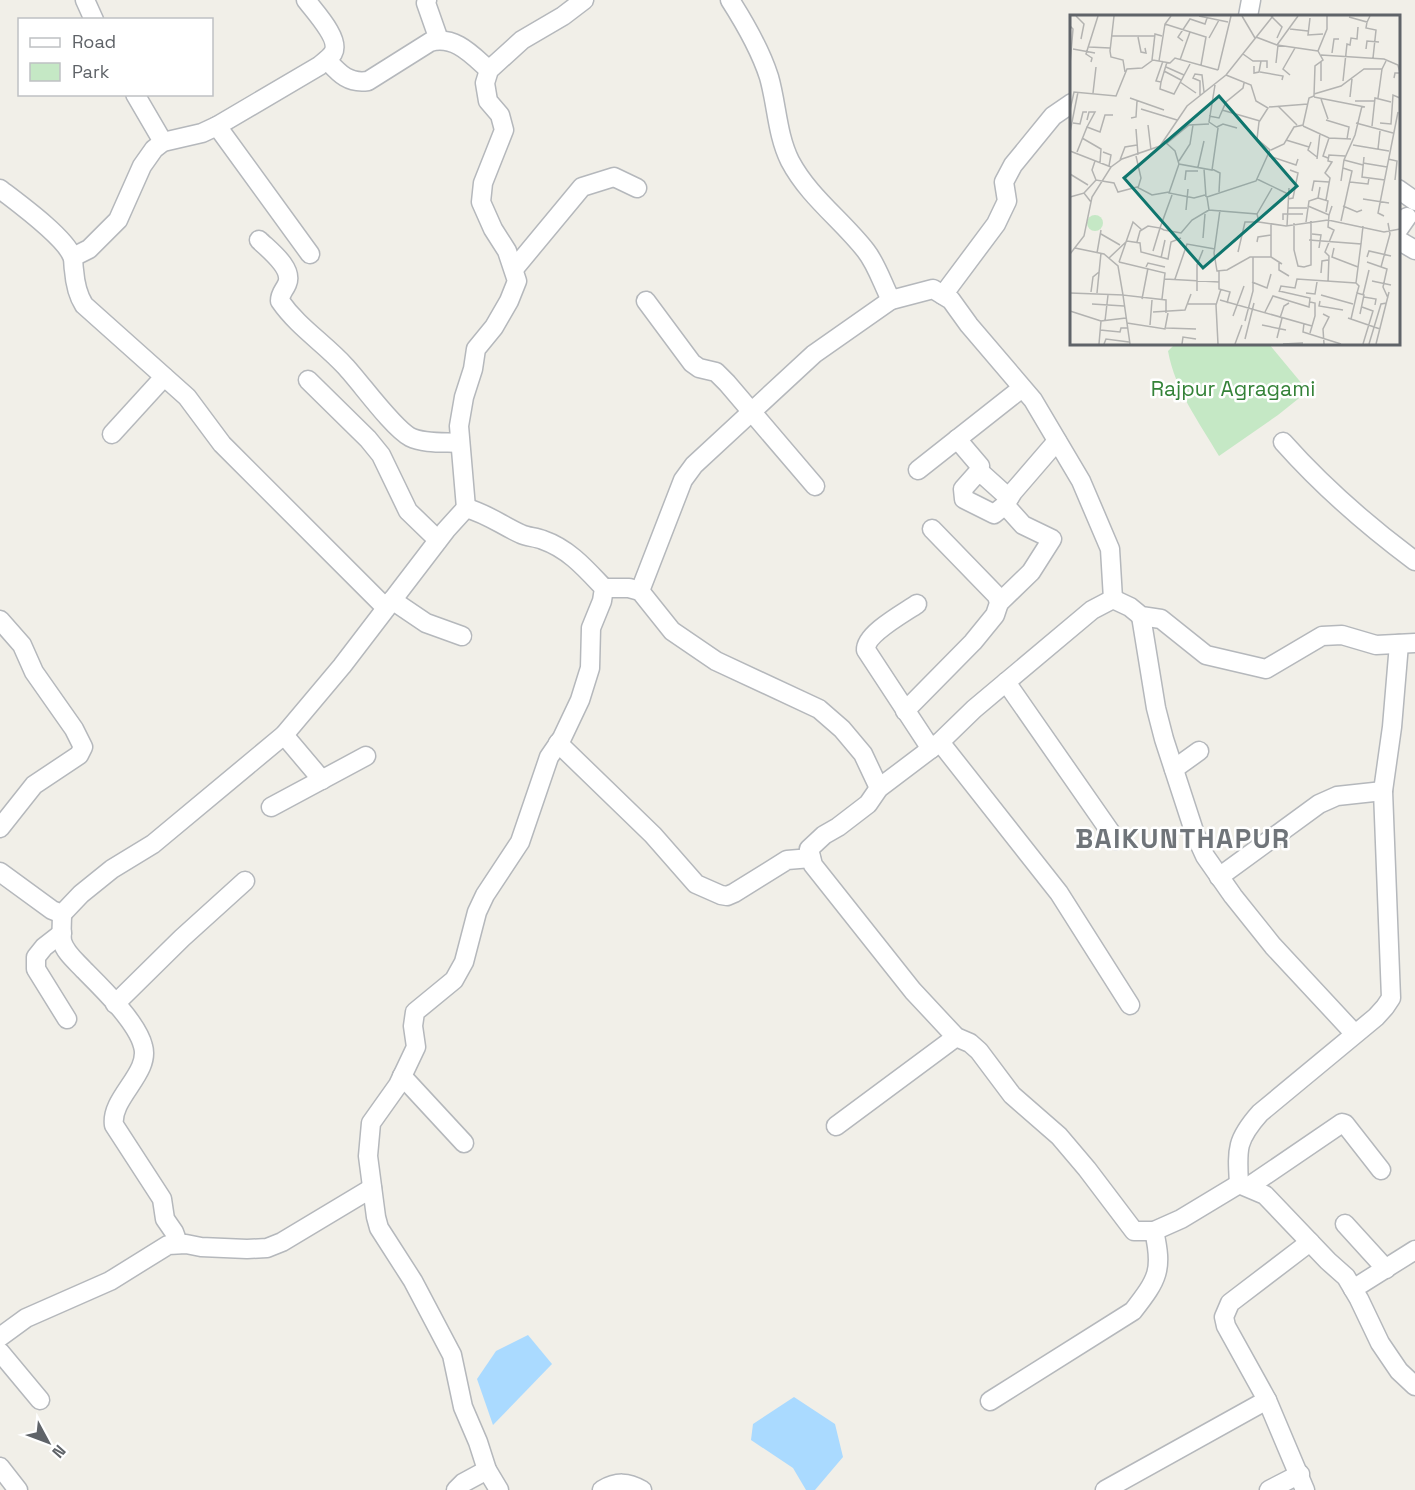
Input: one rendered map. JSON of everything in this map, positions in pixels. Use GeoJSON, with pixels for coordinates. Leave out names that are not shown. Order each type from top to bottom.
{"type":"FeatureCollection","features":[{"type":"Feature","properties":{"kind":"street"},"geometry":{"type":"LineString","coordinates":[[85,0],[93,18]]}},
{"type":"Feature","properties":{"kind":"street"},"geometry":{"type":"LineString","coordinates":[[73,257],[89,249],[118,220],[142,165],[154,149],[163,142],[202,133],[217,126],[327,60],[336,46],[332,34],[306,0]]}},
{"type":"Feature","properties":{"kind":"street"},"geometry":{"type":"LineString","coordinates":[[427,0],[426,3],[439,40]]}},
{"type":"Feature","properties":{"kind":"street"},"geometry":{"type":"LineString","coordinates":[[178,1243],[174,1232],[165,1220],[162,1199],[114,1125],[114,1113],[145,1056],[141,1040],[116,1004],[70,956],[62,943],[62,914],[81,894],[112,869],[153,844],[284,735],[342,666],[438,540],[466,508],[459,426],[476,349],[494,327],[517,281],[507,251],[493,229],[481,202],[483,183],[504,130],[500,115],[488,101],[485,83],[489,70],[522,40],[563,16],[584,0]]}},
{"type":"Feature","properties":{"kind":"street"},"geometry":{"type":"LineString","coordinates":[[730,0],[759,50],[775,104],[780,138],[789,160],[815,198],[868,253],[891,300]]}},
{"type":"Feature","properties":{"kind":"street"},"geometry":{"type":"LineString","coordinates":[[1248,15],[1251,0]]}},
{"type":"Feature","properties":{"kind":"street"},"geometry":{"type":"LineString","coordinates":[[327,60],[342,77],[359,83],[368,81],[430,42],[439,40],[451,41],[463,48],[489,70]]}},
{"type":"Feature","properties":{"kind":"street"},"geometry":{"type":"LineString","coordinates":[[136,96],[163,142]]}},
{"type":"Feature","properties":{"kind":"street"},"geometry":{"type":"LineString","coordinates":[[943,295],[996,224],[1007,201],[1004,182],[1013,165],[1053,116],[1070,104]]}},
{"type":"Feature","properties":{"kind":"street"},"geometry":{"type":"LineString","coordinates":[[217,126],[310,254]]}},
{"type":"Feature","properties":{"kind":"street"},"geometry":{"type":"LineString","coordinates":[[514,269],[582,187],[614,177],[637,188]]}},
{"type":"Feature","properties":{"kind":"street"},"geometry":{"type":"LineString","coordinates":[[0,189],[44,225],[73,257],[75,284],[84,305],[187,397],[222,444],[389,604],[426,623],[462,636]]}},
{"type":"Feature","properties":{"kind":"street"},"geometry":{"type":"LineString","coordinates":[[1400,195],[1407,216]]}},
{"type":"Feature","properties":{"kind":"street"},"geometry":{"type":"LineString","coordinates":[[259,240],[286,267],[288,283],[280,293],[279,301],[312,337],[343,364],[401,431],[415,439],[460,442]]}},
{"type":"Feature","properties":{"kind":"street"},"geometry":{"type":"LineString","coordinates":[[1400,241],[1415,250]]}},
{"type":"Feature","properties":{"kind":"street"},"geometry":{"type":"LineString","coordinates":[[640,591],[683,480],[694,465],[814,354],[891,300],[933,289],[951,300],[969,325],[1033,400],[1081,481],[1110,549],[1113,599]]}},
{"type":"Feature","properties":{"kind":"street"},"geometry":{"type":"LineString","coordinates":[[646,301],[692,363],[699,368],[716,372],[815,486]]}},
{"type":"Feature","properties":{"kind":"street"},"geometry":{"type":"LineString","coordinates":[[112,434],[164,377]]}},
{"type":"Feature","properties":{"kind":"street"},"geometry":{"type":"LineString","coordinates":[[308,380],[368,438],[392,475],[408,512],[438,540]]}},
{"type":"Feature","properties":{"kind":"street"},"geometry":{"type":"LineString","coordinates":[[918,470],[1022,388]]}},
{"type":"Feature","properties":{"kind":"street"},"geometry":{"type":"LineString","coordinates":[[957,439],[980,466],[979,471],[963,489],[964,499],[994,514],[1057,441]]}},
{"type":"Feature","properties":{"kind":"street"},"geometry":{"type":"LineString","coordinates":[[1284,442],[1299,460],[1374,531],[1415,561]]}},
{"type":"Feature","properties":{"kind":"street"},"geometry":{"type":"LineString","coordinates":[[905,711],[973,642],[995,615],[999,603],[1031,572],[1052,539],[1023,525],[1007,501],[979,471]]}},
{"type":"Feature","properties":{"kind":"street"},"geometry":{"type":"LineString","coordinates":[[466,508],[490,517],[521,534],[544,540],[560,548],[576,559],[604,588],[629,588],[640,591],[672,631],[716,662],[819,710],[842,729],[863,754],[879,788]]}},
{"type":"Feature","properties":{"kind":"street"},"geometry":{"type":"LineString","coordinates":[[932,529],[997,596],[999,603]]}},
{"type":"Feature","properties":{"kind":"street"},"geometry":{"type":"LineString","coordinates":[[499,1490],[488,1470],[463,1407],[452,1355],[413,1281],[379,1228],[368,1156],[371,1123],[402,1076],[416,1047],[413,1026],[415,1012],[454,980],[464,962],[477,912],[506,861],[520,842],[549,757],[580,700],[590,668],[591,628],[602,601],[604,588]]}},
{"type":"Feature","properties":{"kind":"street"},"geometry":{"type":"LineString","coordinates":[[1113,599],[1130,607],[1141,616],[1161,619],[1206,655],[1266,669],[1322,636],[1342,635],[1376,645],[1407,643],[1383,791],[1391,998],[1376,1017],[1260,1113],[1247,1127],[1239,1142],[1243,1185]]}},
{"type":"Feature","properties":{"kind":"street"},"geometry":{"type":"LineString","coordinates":[[1113,599],[1092,610],[974,709],[936,746],[879,788],[868,804],[824,835],[809,849],[813,865],[913,991],[956,1037],[970,1043],[979,1051],[1012,1095],[1059,1136],[1134,1231],[1154,1231],[1181,1219],[1243,1185],[1342,1122],[1346,1124],[1381,1170]]}},
{"type":"Feature","properties":{"kind":"street"},"geometry":{"type":"LineString","coordinates":[[917,604],[871,636],[865,645],[871,660],[905,711],[1059,893],[1130,1005]]}},
{"type":"Feature","properties":{"kind":"street"},"geometry":{"type":"LineString","coordinates":[[1141,616],[1156,708],[1164,739],[1195,834],[1205,856],[1273,946],[1318,998],[1354,1033]]}},
{"type":"Feature","properties":{"kind":"street"},"geometry":{"type":"LineString","coordinates":[[0,620],[22,645],[34,672],[74,729],[83,747],[79,755],[34,785],[0,828]]}},
{"type":"Feature","properties":{"kind":"street"},"geometry":{"type":"LineString","coordinates":[[1006,682],[1116,840]]}},
{"type":"Feature","properties":{"kind":"street"},"geometry":{"type":"LineString","coordinates":[[284,735],[322,780]]}},
{"type":"Feature","properties":{"kind":"street"},"geometry":{"type":"LineString","coordinates":[[558,743],[653,835],[696,884],[727,896],[787,860],[811,858]]}},
{"type":"Feature","properties":{"kind":"street"},"geometry":{"type":"LineString","coordinates":[[1174,769],[1199,751]]}},
{"type":"Feature","properties":{"kind":"street"},"geometry":{"type":"LineString","coordinates":[[272,807],[366,756]]}},
{"type":"Feature","properties":{"kind":"street"},"geometry":{"type":"LineString","coordinates":[[1219,877],[1319,804],[1337,796],[1383,791]]}},
{"type":"Feature","properties":{"kind":"street"},"geometry":{"type":"LineString","coordinates":[[0,872],[52,910],[62,914]]}},
{"type":"Feature","properties":{"kind":"street"},"geometry":{"type":"LineString","coordinates":[[116,1004],[182,938],[245,881]]}},
{"type":"Feature","properties":{"kind":"street"},"geometry":{"type":"LineString","coordinates":[[62,933],[44,947],[36,957],[36,969],[67,1019]]}},
{"type":"Feature","properties":{"kind":"street"},"geometry":{"type":"LineString","coordinates":[[836,1126],[956,1037]]}},
{"type":"Feature","properties":{"kind":"street"},"geometry":{"type":"LineString","coordinates":[[402,1076],[464,1143]]}},
{"type":"Feature","properties":{"kind":"street"},"geometry":{"type":"LineString","coordinates":[[1243,1185],[1265,1196],[1346,1277],[1380,1342],[1399,1371],[1415,1386]]}},
{"type":"Feature","properties":{"kind":"street"},"geometry":{"type":"LineString","coordinates":[[0,1337],[26,1318],[95,1288],[160,1249],[178,1243],[248,1250],[267,1248],[282,1242],[372,1188]]}},
{"type":"Feature","properties":{"kind":"street"},"geometry":{"type":"LineString","coordinates":[[1345,1224],[1386,1269]]}},
{"type":"Feature","properties":{"kind":"street"},"geometry":{"type":"LineString","coordinates":[[990,1401],[1133,1311],[1147,1294],[1159,1269],[1160,1256],[1154,1231]]}},
{"type":"Feature","properties":{"kind":"street"},"geometry":{"type":"LineString","coordinates":[[1269,1490],[1302,1482],[1267,1400],[1226,1326],[1225,1310],[1236,1298],[1310,1242]]}},
{"type":"Feature","properties":{"kind":"street"},"geometry":{"type":"LineString","coordinates":[[1353,1289],[1415,1250]]}},
{"type":"Feature","properties":{"kind":"street"},"geometry":{"type":"LineString","coordinates":[[0,1352],[40,1400]]}},
{"type":"Feature","properties":{"kind":"street"},"geometry":{"type":"LineString","coordinates":[[1105,1490],[1267,1400]]}},
{"type":"Feature","properties":{"kind":"street"},"geometry":{"type":"LineString","coordinates":[[0,1467],[18,1490]]}},
{"type":"Feature","properties":{"kind":"street"},"geometry":{"type":"LineString","coordinates":[[456,1490],[463,1483],[488,1470]]}},
{"type":"Feature","properties":{"kind":"street"},"geometry":{"type":"LineString","coordinates":[[602,1490],[616,1483],[626,1483],[642,1490]]}},
{"type":"Feature","properties":{"kind":"green space","name":"Rajpur Agragami"},"geometry":{"type":"Polygon","coordinates":[[[1174,345],[1270,345],[1308,391],[1219,456],[1182,392],[1168,351],[1174,345]]]}},
{"type":"Feature","properties":{"kind":"water"},"geometry":{"type":"Polygon","coordinates":[[[528,1335],[552,1364],[493,1425],[477,1379],[496,1351],[528,1335]]]}},
{"type":"Feature","properties":{"kind":"water"},"geometry":{"type":"Polygon","coordinates":[[[794,1397],[835,1424],[843,1457],[815,1490],[806,1490],[793,1468],[751,1440],[753,1424],[794,1397]]]}},
{"type":"Feature","properties":{"kind":"district","name":"BAIKUNTHAPUR"},"geometry":{"type":"Point","coordinates":[1183,839]}}]}
